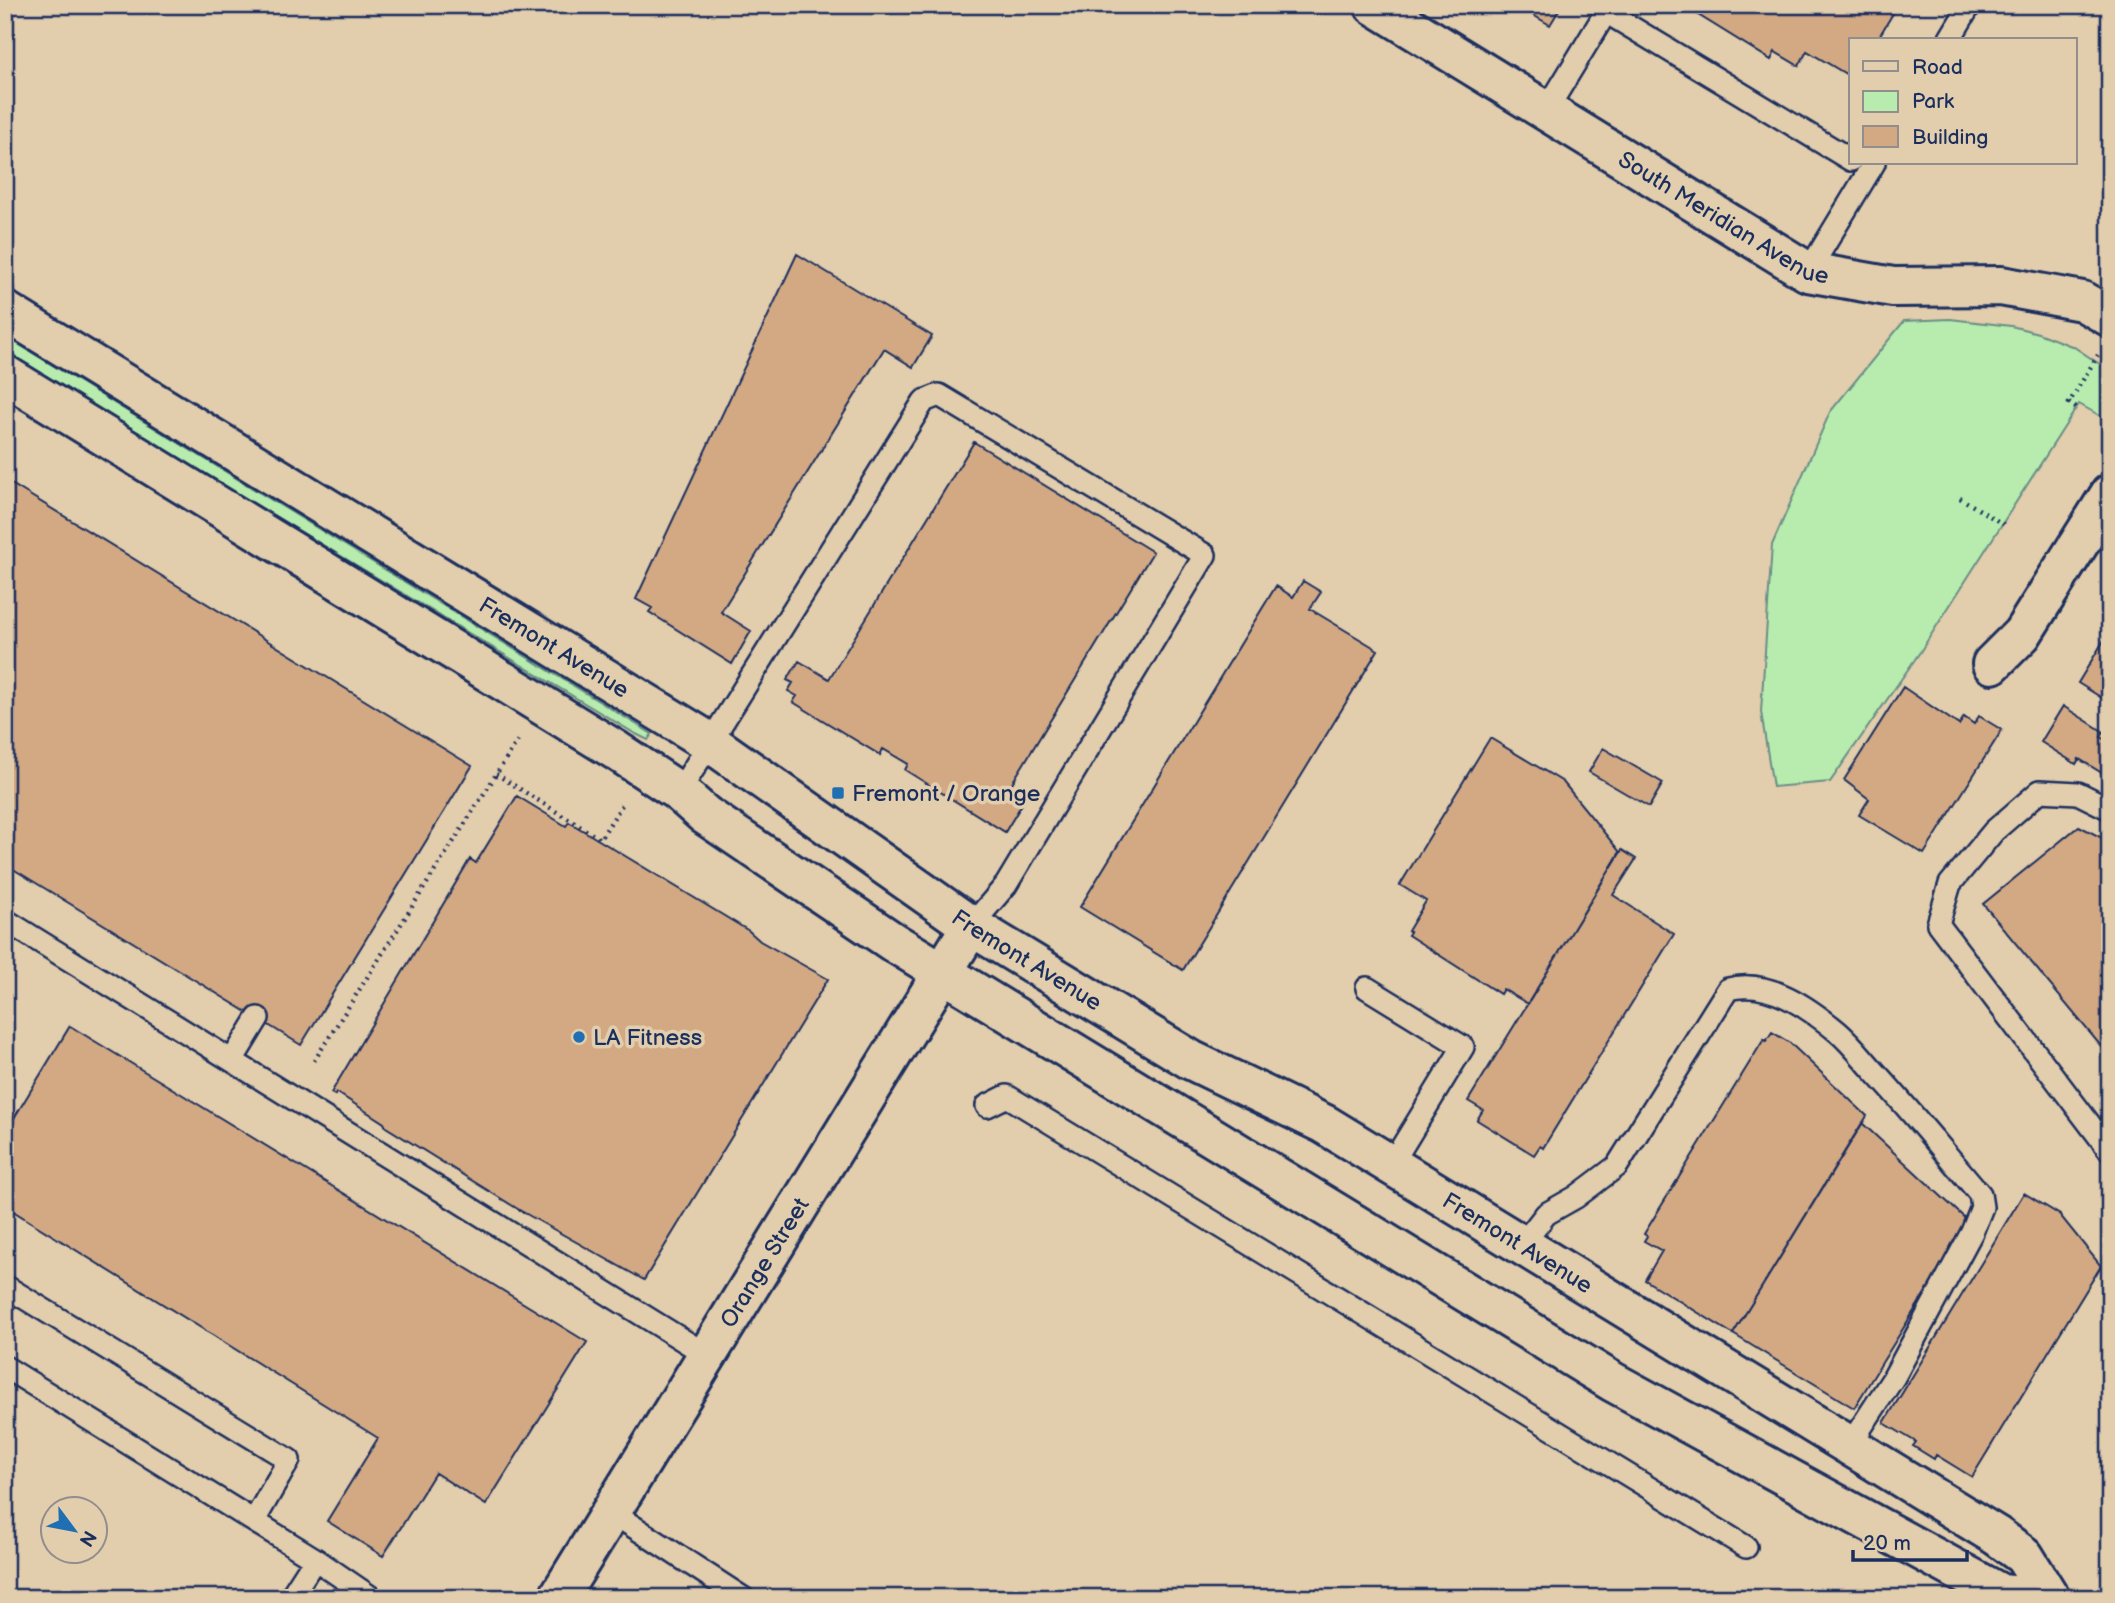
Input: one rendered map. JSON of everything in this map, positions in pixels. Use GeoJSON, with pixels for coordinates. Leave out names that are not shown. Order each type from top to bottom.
{"type":"FeatureCollection","features":[{"type":"Feature","properties":{"kind":"main road","name":"South Meridian Avenue"},"geometry":{"type":"LineString","coordinates":[[1383,8],[1808,272],[1894,287],[2001,286],[2082,301],[2110,317]]}},
{"type":"Feature","properties":{"kind":"main road","name":"Fremont Avenue"},"geometry":{"type":"LineString","coordinates":[[5,311],[711,743],[971,926],[1191,1060],[1324,1124],[1997,1536],[2024,1556],[2050,1598]]}},
{"type":"Feature","properties":{"kind":"main road"},"geometry":{"type":"LineString","coordinates":[[5,375],[617,751],[679,792],[705,815],[893,942],[1613,1382],[2001,1594],[2045,1598]]}},
{"type":"Feature","properties":{"kind":"main road"},"geometry":{"type":"LineString","coordinates":[[1992,664],[2022,634],[2110,494]]}},
{"type":"Feature","properties":{"kind":"main road","name":"Orange Street"},"geometry":{"type":"LineString","coordinates":[[558,1598],[971,926]]}},
{"type":"Feature","properties":{"kind":"lane"},"geometry":{"type":"LineString","coordinates":[[1950,38],[1970,5]]}},
{"type":"Feature","properties":{"kind":"lane"},"geometry":{"type":"LineString","coordinates":[[1546,111],[1606,12],[1849,156]]}},
{"type":"Feature","properties":{"kind":"lane"},"geometry":{"type":"LineString","coordinates":[[1808,272],[1862,164]]}},
{"type":"Feature","properties":{"kind":"lane"},"geometry":{"type":"LineString","coordinates":[[679,792],[924,401],[939,394],[1205,555],[1006,885],[971,926]]}},
{"type":"Feature","properties":{"kind":"lane"},"geometry":{"type":"LineString","coordinates":[[2110,809],[2078,793],[2040,791],[1994,831],[1950,884],[1938,924],[2110,1151]]}},
{"type":"Feature","properties":{"kind":"lane"},"geometry":{"type":"LineString","coordinates":[[5,920],[708,1355]]}},
{"type":"Feature","properties":{"kind":"lane"},"geometry":{"type":"LineString","coordinates":[[1522,1245],[1546,1214],[1576,1197],[1617,1166],[1728,989],[1741,986],[1763,987],[1791,999],[1840,1033],[1980,1194],[1982,1207],[1972,1232],[1894,1377],[1849,1446]]}},
{"type":"Feature","properties":{"kind":"lane"},"geometry":{"type":"LineString","coordinates":[[1367,988],[1464,1047],[1391,1165]]}},
{"type":"Feature","properties":{"kind":"lane"},"geometry":{"type":"LineString","coordinates":[[233,1059],[258,1018]]}},
{"type":"Feature","properties":{"kind":"lane"},"geometry":{"type":"LineString","coordinates":[[987,1106],[1007,1096],[1746,1547]]}},
{"type":"Feature","properties":{"kind":"lane"},"geometry":{"type":"LineString","coordinates":[[5,1286],[289,1460],[254,1521]]}},
{"type":"Feature","properties":{"kind":"lane"},"geometry":{"type":"LineString","coordinates":[[5,1367],[315,1559],[372,1598]]}},
{"type":"Feature","properties":{"kind":"lane"},"geometry":{"type":"LineString","coordinates":[[611,1512],[743,1598]]}},
{"type":"Feature","properties":{"kind":"lane"},"geometry":{"type":"LineString","coordinates":[[290,1598],[315,1559]]}},
{"type":"Feature","properties":{"kind":"path"},"geometry":{"type":"LineString","coordinates":[[2076,408],[2069,403],[2098,355]]}},
{"type":"Feature","properties":{"kind":"path"},"geometry":{"type":"LineString","coordinates":[[1960,498],[2006,526]]}},
{"type":"Feature","properties":{"kind":"path"},"geometry":{"type":"LineString","coordinates":[[314,1061],[525,729]]}},
{"type":"Feature","properties":{"kind":"path"},"geometry":{"type":"LineString","coordinates":[[496,774],[600,839],[622,805]]}},
{"type":"Feature","properties":{"kind":"green space"},"geometry":{"type":"Polygon","coordinates":[[[1950,319],[2011,326],[2074,347],[2110,371],[2110,407],[2104,418],[2079,404],[1920,652],[1830,782],[1773,787],[1761,712],[1772,545],[1830,412],[1904,321],[1950,319]]]}},
{"type":"Feature","properties":{"kind":"green space"},"geometry":{"type":"Polygon","coordinates":[[[5,336],[652,734],[648,740],[634,733],[5,353],[5,336]]]}},
{"type":"Feature","properties":{"kind":"building"},"geometry":{"type":"Polygon","coordinates":[[[1516,5],[1562,5],[1550,25],[1516,5]]]}},
{"type":"Feature","properties":{"kind":"building"},"geometry":{"type":"Polygon","coordinates":[[[1682,5],[1898,5],[1878,38],[1849,38],[1849,76],[1807,51],[1799,66],[1775,52],[1771,60],[1682,5]]]}},
{"type":"Feature","properties":{"kind":"building"},"geometry":{"type":"Polygon","coordinates":[[[797,254],[932,336],[913,367],[884,349],[721,612],[751,631],[732,664],[649,612],[652,608],[636,599],[797,254]]]}},
{"type":"Feature","properties":{"kind":"building"},"geometry":{"type":"Polygon","coordinates":[[[974,442],[1153,552],[1009,788],[1025,799],[1005,832],[905,770],[908,764],[883,749],[880,755],[793,702],[797,696],[788,691],[793,683],[787,680],[799,661],[829,679],[974,442]]]}},
{"type":"Feature","properties":{"kind":"building"},"geometry":{"type":"Polygon","coordinates":[[[5,480],[472,766],[301,1045],[5,864],[5,480]]]}},
{"type":"Feature","properties":{"kind":"building"},"geometry":{"type":"Polygon","coordinates":[[[1303,581],[1321,592],[1310,609],[1378,650],[1183,970],[1080,907],[1276,586],[1293,597],[1303,581]]]}},
{"type":"Feature","properties":{"kind":"building"},"geometry":{"type":"Polygon","coordinates":[[[2104,640],[2110,643],[2110,703],[2078,683],[2104,640]]]}},
{"type":"Feature","properties":{"kind":"building"},"geometry":{"type":"Polygon","coordinates":[[[1903,687],[1959,725],[1964,717],[1974,724],[1979,716],[2002,730],[1924,854],[1859,815],[1869,799],[1844,780],[1903,687]]]}},
{"type":"Feature","properties":{"kind":"building"},"geometry":{"type":"Polygon","coordinates":[[[2063,706],[2104,732],[2101,737],[2110,742],[2110,778],[2079,759],[2076,764],[2041,742],[2063,706]]]}},
{"type":"Feature","properties":{"kind":"building"},"geometry":{"type":"Polygon","coordinates":[[[1490,738],[1563,782],[1620,852],[1528,1004],[1503,989],[1500,994],[1408,935],[1426,901],[1400,885],[1490,738]]]}},
{"type":"Feature","properties":{"kind":"building"},"geometry":{"type":"Polygon","coordinates":[[[1603,748],[1663,783],[1649,807],[1589,772],[1603,748]]]}},
{"type":"Feature","properties":{"kind":"building"},"geometry":{"type":"Polygon","coordinates":[[[517,796],[566,826],[569,822],[749,931],[760,941],[828,979],[644,1280],[521,1211],[386,1127],[384,1123],[336,1092],[335,1095],[331,1093],[470,859],[476,863],[517,796]]]}},
{"type":"Feature","properties":{"kind":"building"},"geometry":{"type":"Polygon","coordinates":[[[2079,826],[2110,842],[2110,1057],[1983,904],[2079,826]]]}},
{"type":"Feature","properties":{"kind":"building"},"geometry":{"type":"Polygon","coordinates":[[[1622,850],[1636,859],[1613,895],[1674,934],[1543,1148],[1540,1146],[1534,1155],[1477,1120],[1483,1110],[1468,1101],[1622,850]]]}},
{"type":"Feature","properties":{"kind":"building"},"geometry":{"type":"Polygon","coordinates":[[[70,1026],[587,1342],[486,1505],[435,1473],[383,1556],[327,1521],[378,1438],[5,1206],[5,1133],[70,1026]]]}},
{"type":"Feature","properties":{"kind":"building"},"geometry":{"type":"Polygon","coordinates":[[[1772,1032],[1790,1043],[1867,1116],[1733,1334],[1645,1280],[1662,1251],[1644,1241],[1647,1236],[1644,1234],[1764,1039],[1766,1041],[1772,1032]]]}},
{"type":"Feature","properties":{"kind":"building"},"geometry":{"type":"Polygon","coordinates":[[[1862,1123],[1969,1222],[1854,1408],[1733,1334],[1862,1123]]]}},
{"type":"Feature","properties":{"kind":"building"},"geometry":{"type":"Polygon","coordinates":[[[2024,1193],[2060,1215],[2101,1266],[1972,1477],[1936,1455],[1934,1459],[1913,1446],[1916,1442],[1884,1423],[2024,1193]]]}},
{"type":"Feature","properties":{"kind":"place","name":"Fremont / Orange"},"geometry":{"type":"Point","coordinates":[838,793]}},
{"type":"Feature","properties":{"kind":"place","name":"LA Fitness"},"geometry":{"type":"Point","coordinates":[579,1037]}}]}
